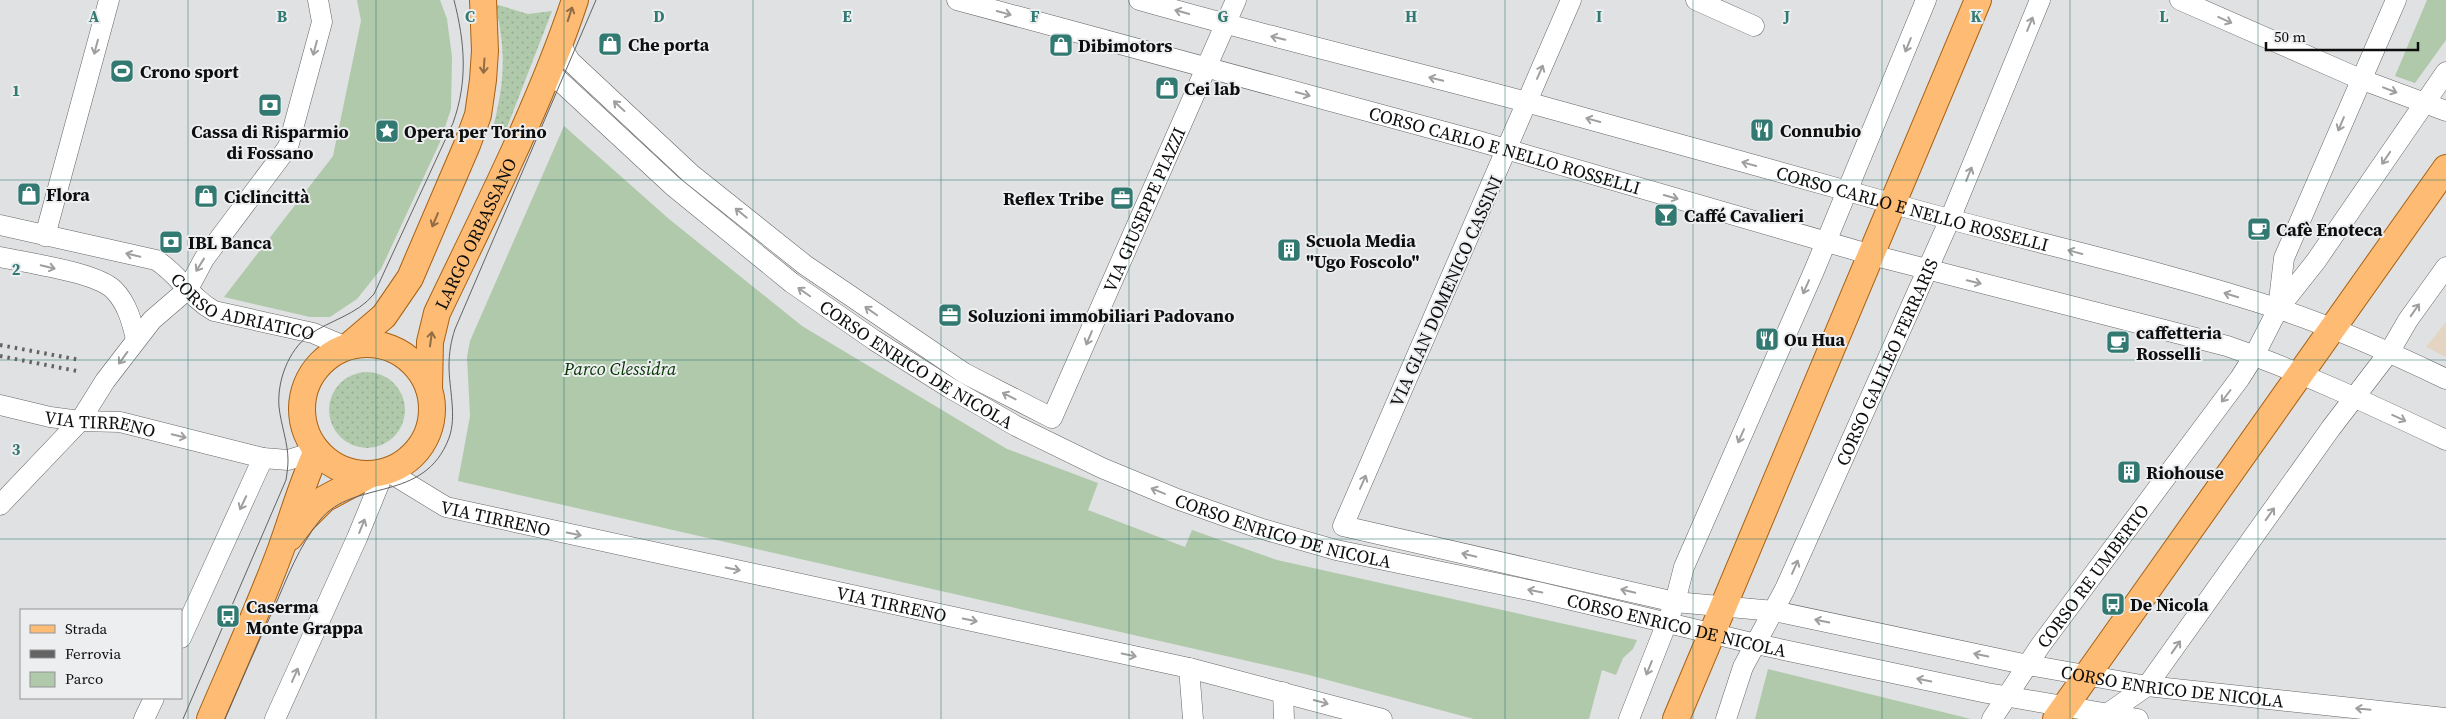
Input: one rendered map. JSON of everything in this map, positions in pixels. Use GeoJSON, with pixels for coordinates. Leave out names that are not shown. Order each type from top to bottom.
{"type":"FeatureCollection","features":[{"type":"Feature","properties":{"kind":"main road"},"geometry":{"type":"LineString","coordinates":[[466,0],[484,34]]}},
{"type":"Feature","properties":{"kind":"main road","name":"LARGO ORBASSANO"},"geometry":{"type":"LineString","coordinates":[[483,0],[483,80],[478,115],[414,269],[401,293],[384,316],[348,346],[329,355],[318,365],[304,390],[302,418],[309,439],[317,452],[341,469],[387,475],[404,463],[422,444],[432,419],[432,403],[429,388],[430,342],[437,312],[550,72],[575,0]]}},
{"type":"Feature","properties":{"kind":"main road"},"geometry":{"type":"LineString","coordinates":[[1676,719],[1978,0]]}},
{"type":"Feature","properties":{"kind":"main road"},"geometry":{"type":"LineString","coordinates":[[2060,713],[2446,168]]}},
{"type":"Feature","properties":{"kind":"main road","name":"LARGO ORBASSANO"},"geometry":{"type":"LineString","coordinates":[[348,346],[376,344],[401,352],[419,368],[429,388]]}},
{"type":"Feature","properties":{"kind":"main road"},"geometry":{"type":"LineString","coordinates":[[210,719],[254,618],[281,548],[299,492],[317,452]]}},
{"type":"Feature","properties":{"kind":"main road"},"geometry":{"type":"LineString","coordinates":[[281,548],[303,520],[324,500],[387,475]]}},
{"type":"Feature","properties":{"kind":"street"},"geometry":{"type":"LineString","coordinates":[[45,236],[109,0]]}},
{"type":"Feature","properties":{"kind":"street"},"geometry":{"type":"LineString","coordinates":[[0,505],[80,421],[105,381],[136,339],[166,308],[194,296],[204,259],[288,147],[322,22],[318,0]]}},
{"type":"Feature","properties":{"kind":"street","name":"CORSO CARLO E NELLO ROSSELLI"},"geometry":{"type":"LineString","coordinates":[[957,0],[1506,149],[1872,255],[2203,340],[2254,356],[2301,374],[2446,440]]}},
{"type":"Feature","properties":{"kind":"street","name":"CORSO CARLO E NELLO ROSSELLI"},"geometry":{"type":"LineString","coordinates":[[1139,0],[1224,24],[1527,102],[1893,204],[2195,283],[2333,328],[2390,351],[2446,379]]}},
{"type":"Feature","properties":{"kind":"street","name":"VIA GIUSEPPE PIAZZI"},"geometry":{"type":"LineString","coordinates":[[1052,418],[1236,0]]}},
{"type":"Feature","properties":{"kind":"street","name":"VIA GIAN DOMENICO CASSINI"},"geometry":{"type":"LineString","coordinates":[[1343,526],[1571,0]]}},
{"type":"Feature","properties":{"kind":"street"},"geometry":{"type":"LineString","coordinates":[[1696,0],[1754,26]]}},
{"type":"Feature","properties":{"kind":"street"},"geometry":{"type":"LineString","coordinates":[[1629,719],[1675,602],[1684,567],[1825,242],[1926,0]]}},
{"type":"Feature","properties":{"kind":"street","name":"CORSO GALILEO FERRARIS"},"geometry":{"type":"LineString","coordinates":[[1726,719],[1743,667],[1774,611],[1950,219],[2040,0]]}},
{"type":"Feature","properties":{"kind":"street"},"geometry":{"type":"LineString","coordinates":[[2180,0],[2360,79],[2446,110]]}},
{"type":"Feature","properties":{"kind":"street"},"geometry":{"type":"LineString","coordinates":[[2278,309],[2284,258],[2360,79],[2396,0]]}},
{"type":"Feature","properties":{"kind":"street","name":"CORSO ENRICO DE NICOLA"},"geometry":{"type":"LineString","coordinates":[[560,44],[570,61],[692,174],[805,265],[964,373],[1052,418]]}},
{"type":"Feature","properties":{"kind":"street","name":"CORSO ENRICO DE NICOLA"},"geometry":{"type":"LineString","coordinates":[[550,72],[672,186],[792,283],[874,340],[950,388],[1016,426],[1110,471],[1177,499],[1259,528],[1336,550],[1529,590],[1756,644],[2006,697],[2060,713],[2138,719]]}},
{"type":"Feature","properties":{"kind":"street"},"geometry":{"type":"LineString","coordinates":[[2278,309],[2316,261],[2446,72]]}},
{"type":"Feature","properties":{"kind":"street","name":"CORSO ADRIATICO"},"geometry":{"type":"LineString","coordinates":[[0,225],[156,260],[166,266],[194,296],[214,311],[313,333],[348,346]]}},
{"type":"Feature","properties":{"kind":"street"},"geometry":{"type":"LineString","coordinates":[[0,256],[99,279],[114,290],[125,306],[136,339]]}},
{"type":"Feature","properties":{"kind":"street"},"geometry":{"type":"LineString","coordinates":[[2105,716],[2147,686],[2390,351],[2408,320],[2446,267]]}},
{"type":"Feature","properties":{"kind":"street","name":"CORSO RE UMBERTO"},"geometry":{"type":"LineString","coordinates":[[1992,719],[2028,665],[2254,356],[2278,309]]}},
{"type":"Feature","properties":{"kind":"street","name":"VIA TIRRENO"},"geometry":{"type":"LineString","coordinates":[[0,405],[50,417],[80,421],[120,422],[263,458],[288,460],[317,452]]}},
{"type":"Feature","properties":{"kind":"street"},"geometry":{"type":"LineString","coordinates":[[182,636],[263,458]]}},
{"type":"Feature","properties":{"kind":"street"},"geometry":{"type":"LineString","coordinates":[[275,719],[387,475]]}},
{"type":"Feature","properties":{"kind":"street","name":"VIA TIRRENO"},"geometry":{"type":"LineString","coordinates":[[387,475],[446,507],[1189,668],[1382,719]]}},
{"type":"Feature","properties":{"kind":"street","name":"CORSO ENRICO DE NICOLA"},"geometry":{"type":"LineString","coordinates":[[1343,526],[1675,602],[1774,611],[2087,676],[2147,686],[2446,718]]}},
{"type":"Feature","properties":{"kind":"street"},"geometry":{"type":"LineString","coordinates":[[1189,668],[1193,719]]}},
{"type":"Feature","properties":{"kind":"street"},"geometry":{"type":"LineString","coordinates":[[1283,692],[1284,719]]}},
{"type":"Feature","properties":{"kind":"street"},"geometry":{"type":"LineString","coordinates":[[144,719],[154,699]]}},
{"type":"Feature","properties":{"kind":"shaded area"},"geometry":{"type":"Polygon","coordinates":[[[2446,322],[2446,357],[2426,347],[2446,322]]]}},
{"type":"Feature","properties":{"kind":"green space"},"geometry":{"type":"Polygon","coordinates":[[[357,0],[440,0],[447,19],[452,57],[451,109],[440,142],[381,269],[357,299],[330,317],[310,317],[224,297],[333,156],[361,21],[357,0]]]}},
{"type":"Feature","properties":{"kind":"green space"},"geometry":{"type":"Polygon","coordinates":[[[2427,0],[2446,0],[2446,40],[2415,83],[2395,76],[2427,0]]]}},
{"type":"Feature","properties":{"kind":"green space"},"geometry":{"type":"Polygon","coordinates":[[[495,4],[528,14],[552,11],[506,130],[494,124],[503,64],[499,20],[495,4]]]}},
{"type":"Feature","properties":{"kind":"green space","name":"Parco Clessidra"},"geometry":{"type":"Polygon","coordinates":[[[564,126],[669,219],[802,326],[1007,449],[1098,483],[1088,510],[1185,547],[1192,530],[1277,560],[1637,640],[1633,649],[1623,658],[1616,675],[1602,670],[1589,719],[1474,719],[1305,674],[458,481],[470,416],[467,357],[470,341],[564,126]]]}},
{"type":"Feature","properties":{"kind":"green space"},"geometry":{"type":"Polygon","coordinates":[[[375,372],[388,378],[399,389],[405,402],[403,425],[388,442],[375,448],[359,448],[346,442],[331,425],[329,402],[335,389],[352,374],[375,372]]]}},
{"type":"Feature","properties":{"kind":"green space"},"geometry":{"type":"Polygon","coordinates":[[[1768,669],[1971,719],[1755,719],[1768,669]]]}},
{"type":"Feature","properties":{"kind":"tram line"},"geometry":{"type":"LineString","coordinates":[[183,719],[286,480],[288,454],[279,407],[280,387],[285,367],[295,349],[309,335],[360,307],[374,294],[453,123],[463,77],[461,31],[454,0]]}},
{"type":"Feature","properties":{"kind":"tram line"},"geometry":{"type":"LineString","coordinates":[[225,719],[294,562],[320,520],[334,507],[351,499],[406,482],[423,473],[438,459],[449,438],[453,412],[449,361],[450,347],[455,329],[596,0]]}},
{"type":"Feature","properties":{"kind":"railway"},"geometry":{"type":"LineString","coordinates":[[0,345],[80,360]]}},
{"type":"Feature","properties":{"kind":"railway"},"geometry":{"type":"LineString","coordinates":[[0,356],[77,371]]}},
{"type":"Feature","properties":{"kind":"place","name":"Che porta"},"geometry":{"type":"Point","coordinates":[610,44]}},
{"type":"Feature","properties":{"kind":"place","name":"Dibimotors"},"geometry":{"type":"Point","coordinates":[1061,45]}},
{"type":"Feature","properties":{"kind":"place","name":"Crono sport"},"geometry":{"type":"Point","coordinates":[122,71]}},
{"type":"Feature","properties":{"kind":"place","name":"Cei lab"},"geometry":{"type":"Point","coordinates":[1167,88]}},
{"type":"Feature","properties":{"kind":"place","name":"Cassa di Risparmio di Fossano"},"geometry":{"type":"Point","coordinates":[270,105]}},
{"type":"Feature","properties":{"kind":"place","name":"Connubio"},"geometry":{"type":"Point","coordinates":[1762,130]}},
{"type":"Feature","properties":{"kind":"place","name":"Opera per Torino"},"geometry":{"type":"Point","coordinates":[387,131]}},
{"type":"Feature","properties":{"kind":"place","name":"Flora"},"geometry":{"type":"Point","coordinates":[29,194]}},
{"type":"Feature","properties":{"kind":"place","name":"Ciclincittà"},"geometry":{"type":"Point","coordinates":[206,196]}},
{"type":"Feature","properties":{"kind":"place","name":"Reflex Tribe"},"geometry":{"type":"Point","coordinates":[1122,198]}},
{"type":"Feature","properties":{"kind":"place","name":"Caffé Cavalieri"},"geometry":{"type":"Point","coordinates":[1666,215]}},
{"type":"Feature","properties":{"kind":"place","name":"Cafè Enoteca"},"geometry":{"type":"Point","coordinates":[2259,229]}},
{"type":"Feature","properties":{"kind":"place","name":"IBL Banca"},"geometry":{"type":"Point","coordinates":[171,242]}},
{"type":"Feature","properties":{"kind":"place","name":"Scuola Media \"Ugo Foscolo\""},"geometry":{"type":"Point","coordinates":[1289,250]}},
{"type":"Feature","properties":{"kind":"place","name":"Soluzioni immobiliari Padovano"},"geometry":{"type":"Point","coordinates":[950,315]}},
{"type":"Feature","properties":{"kind":"place","name":"Ou Hua"},"geometry":{"type":"Point","coordinates":[1767,339]}},
{"type":"Feature","properties":{"kind":"place","name":"caffetteria Rosselli"},"geometry":{"type":"Point","coordinates":[2118,342]}},
{"type":"Feature","properties":{"kind":"place","name":"Riohouse"},"geometry":{"type":"Point","coordinates":[2129,472]}},
{"type":"Feature","properties":{"kind":"place","name":"De Nicola"},"geometry":{"type":"Point","coordinates":[2113,604]}},
{"type":"Feature","properties":{"kind":"place","name":"Caserma Monte Grappa"},"geometry":{"type":"Point","coordinates":[228,616]}}]}
